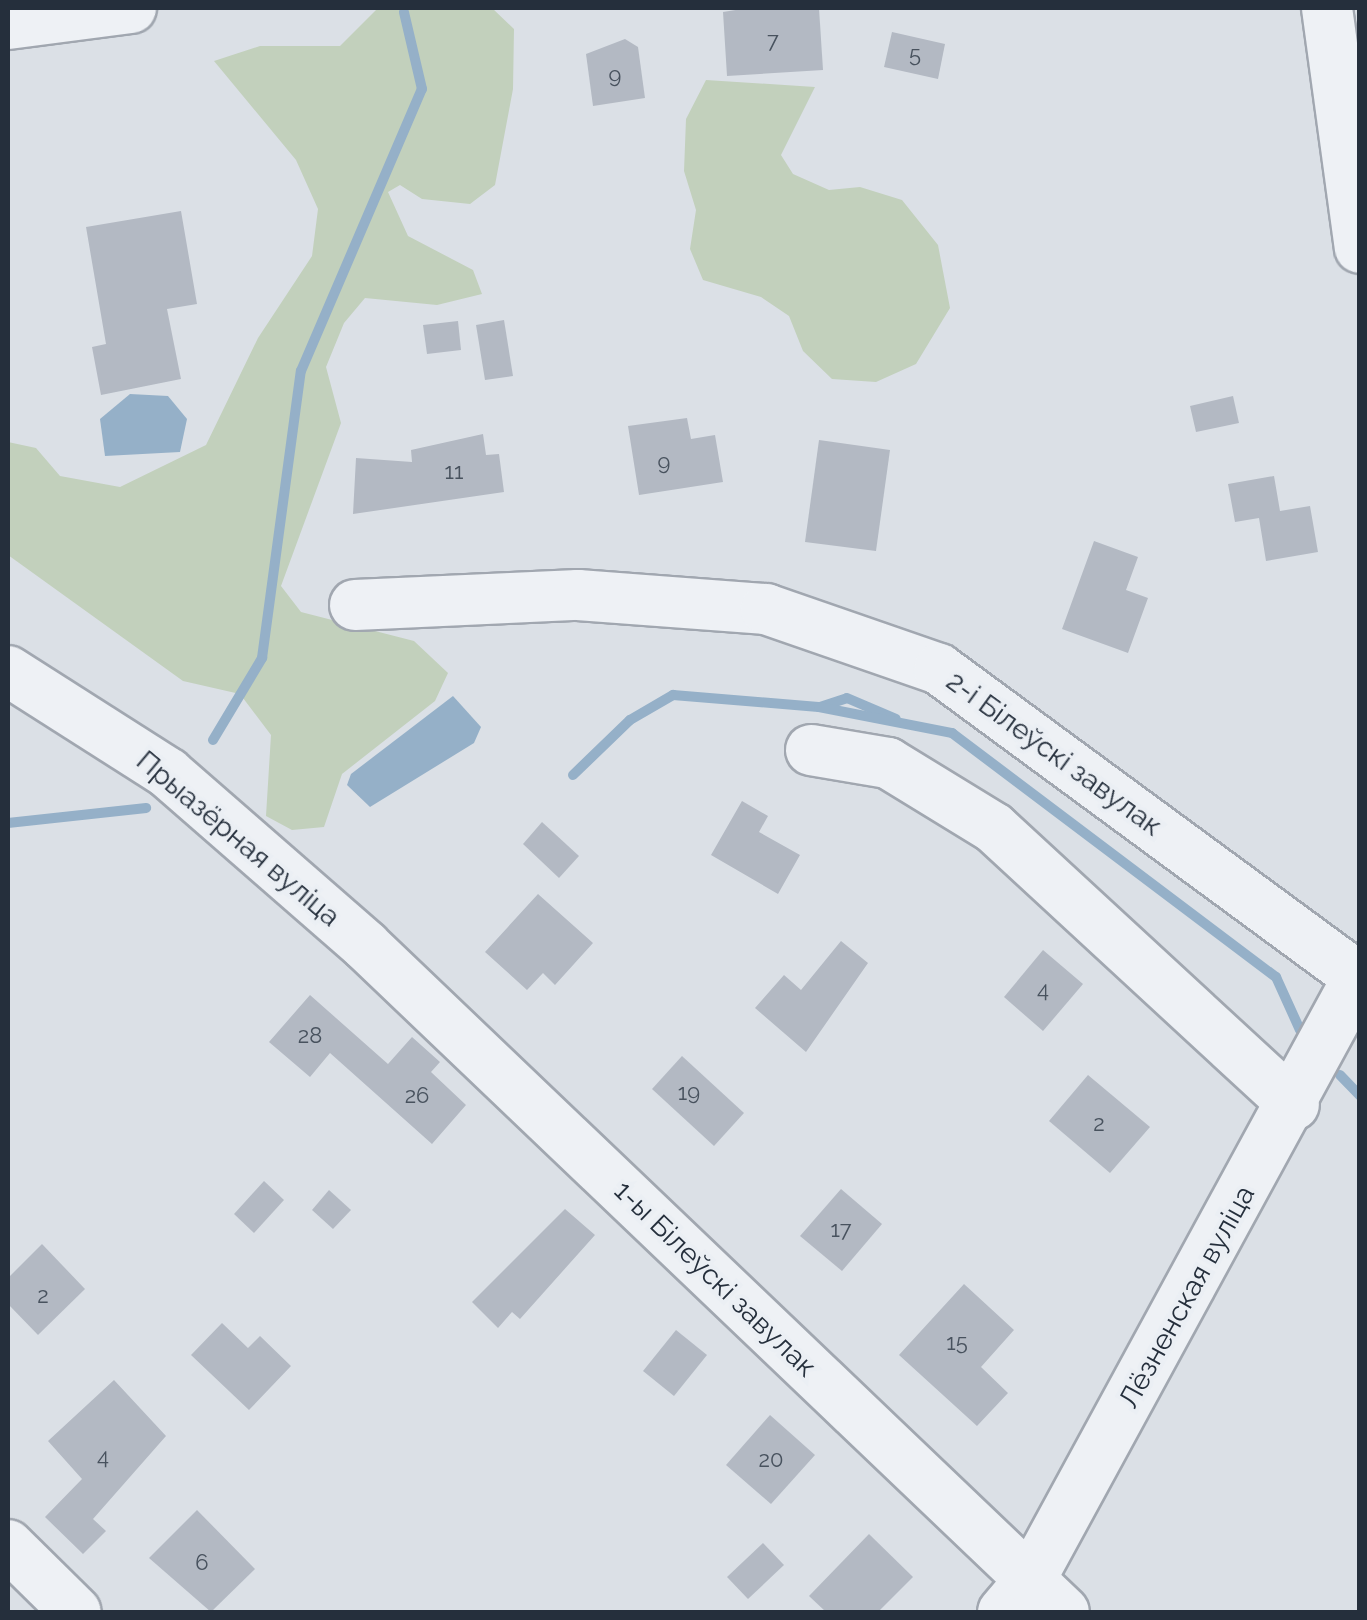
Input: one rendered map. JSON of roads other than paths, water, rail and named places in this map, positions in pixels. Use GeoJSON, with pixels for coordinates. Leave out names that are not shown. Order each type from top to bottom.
{"type":"FeatureCollection","features":[{"type":"Feature","properties":{"kind":"street"},"geometry":{"type":"LineString","coordinates":[[8,24],[131,8]]}},
{"type":"Feature","properties":{"kind":"street"},"geometry":{"type":"LineString","coordinates":[[1327,8],[1360,248]]}},
{"type":"Feature","properties":{"kind":"street","name":"2-і Білеўскі завулак"},"geometry":{"type":"LineString","coordinates":[[355,605],[578,595],[766,609],[939,669],[1359,976]]}},
{"type":"Feature","properties":{"kind":"street","name":"Прыазёрная вуліца"},"geometry":{"type":"LineString","coordinates":[[8,671],[168,773],[365,945]]}},
{"type":"Feature","properties":{"kind":"street"},"geometry":{"type":"LineString","coordinates":[[810,750],[888,763],[994,828],[1294,1105]]}},
{"type":"Feature","properties":{"kind":"street","name":"1-ы Білеўскі завулак"},"geometry":{"type":"LineString","coordinates":[[365,945],[1032,1602]]}},
{"type":"Feature","properties":{"kind":"street","name":"Лёзненская вуліца"},"geometry":{"type":"LineString","coordinates":[[1032,1602],[1359,976]]}},
{"type":"Feature","properties":{"kind":"street"},"geometry":{"type":"LineString","coordinates":[[8,1545],[76,1612]]}},
{"type":"Feature","properties":{"kind":"water"},"geometry":{"type":"Polygon","coordinates":[[[130,394],[168,396],[187,419],[180,452],[105,456],[100,419],[130,394]]]}},
{"type":"Feature","properties":{"kind":"water"},"geometry":{"type":"Polygon","coordinates":[[[453,696],[481,727],[474,743],[370,807],[347,785],[351,774],[453,696]]]}},
{"type":"Feature","properties":{"kind":"waterway"},"geometry":{"type":"LineString","coordinates":[[213,740],[262,658],[301,371],[422,89],[404,12]]}},
{"type":"Feature","properties":{"kind":"waterway"},"geometry":{"type":"LineString","coordinates":[[573,775],[630,720],[673,695],[819,707],[952,733],[1276,977],[1300,1030]]}},
{"type":"Feature","properties":{"kind":"waterway"},"geometry":{"type":"LineString","coordinates":[[820,707],[847,698],[896,719]]}},
{"type":"Feature","properties":{"kind":"waterway"},"geometry":{"type":"LineString","coordinates":[[8,823],[146,808]]}},
{"type":"Feature","properties":{"kind":"waterway"},"geometry":{"type":"LineString","coordinates":[[1340,1075],[1360,1096]]}}]}
